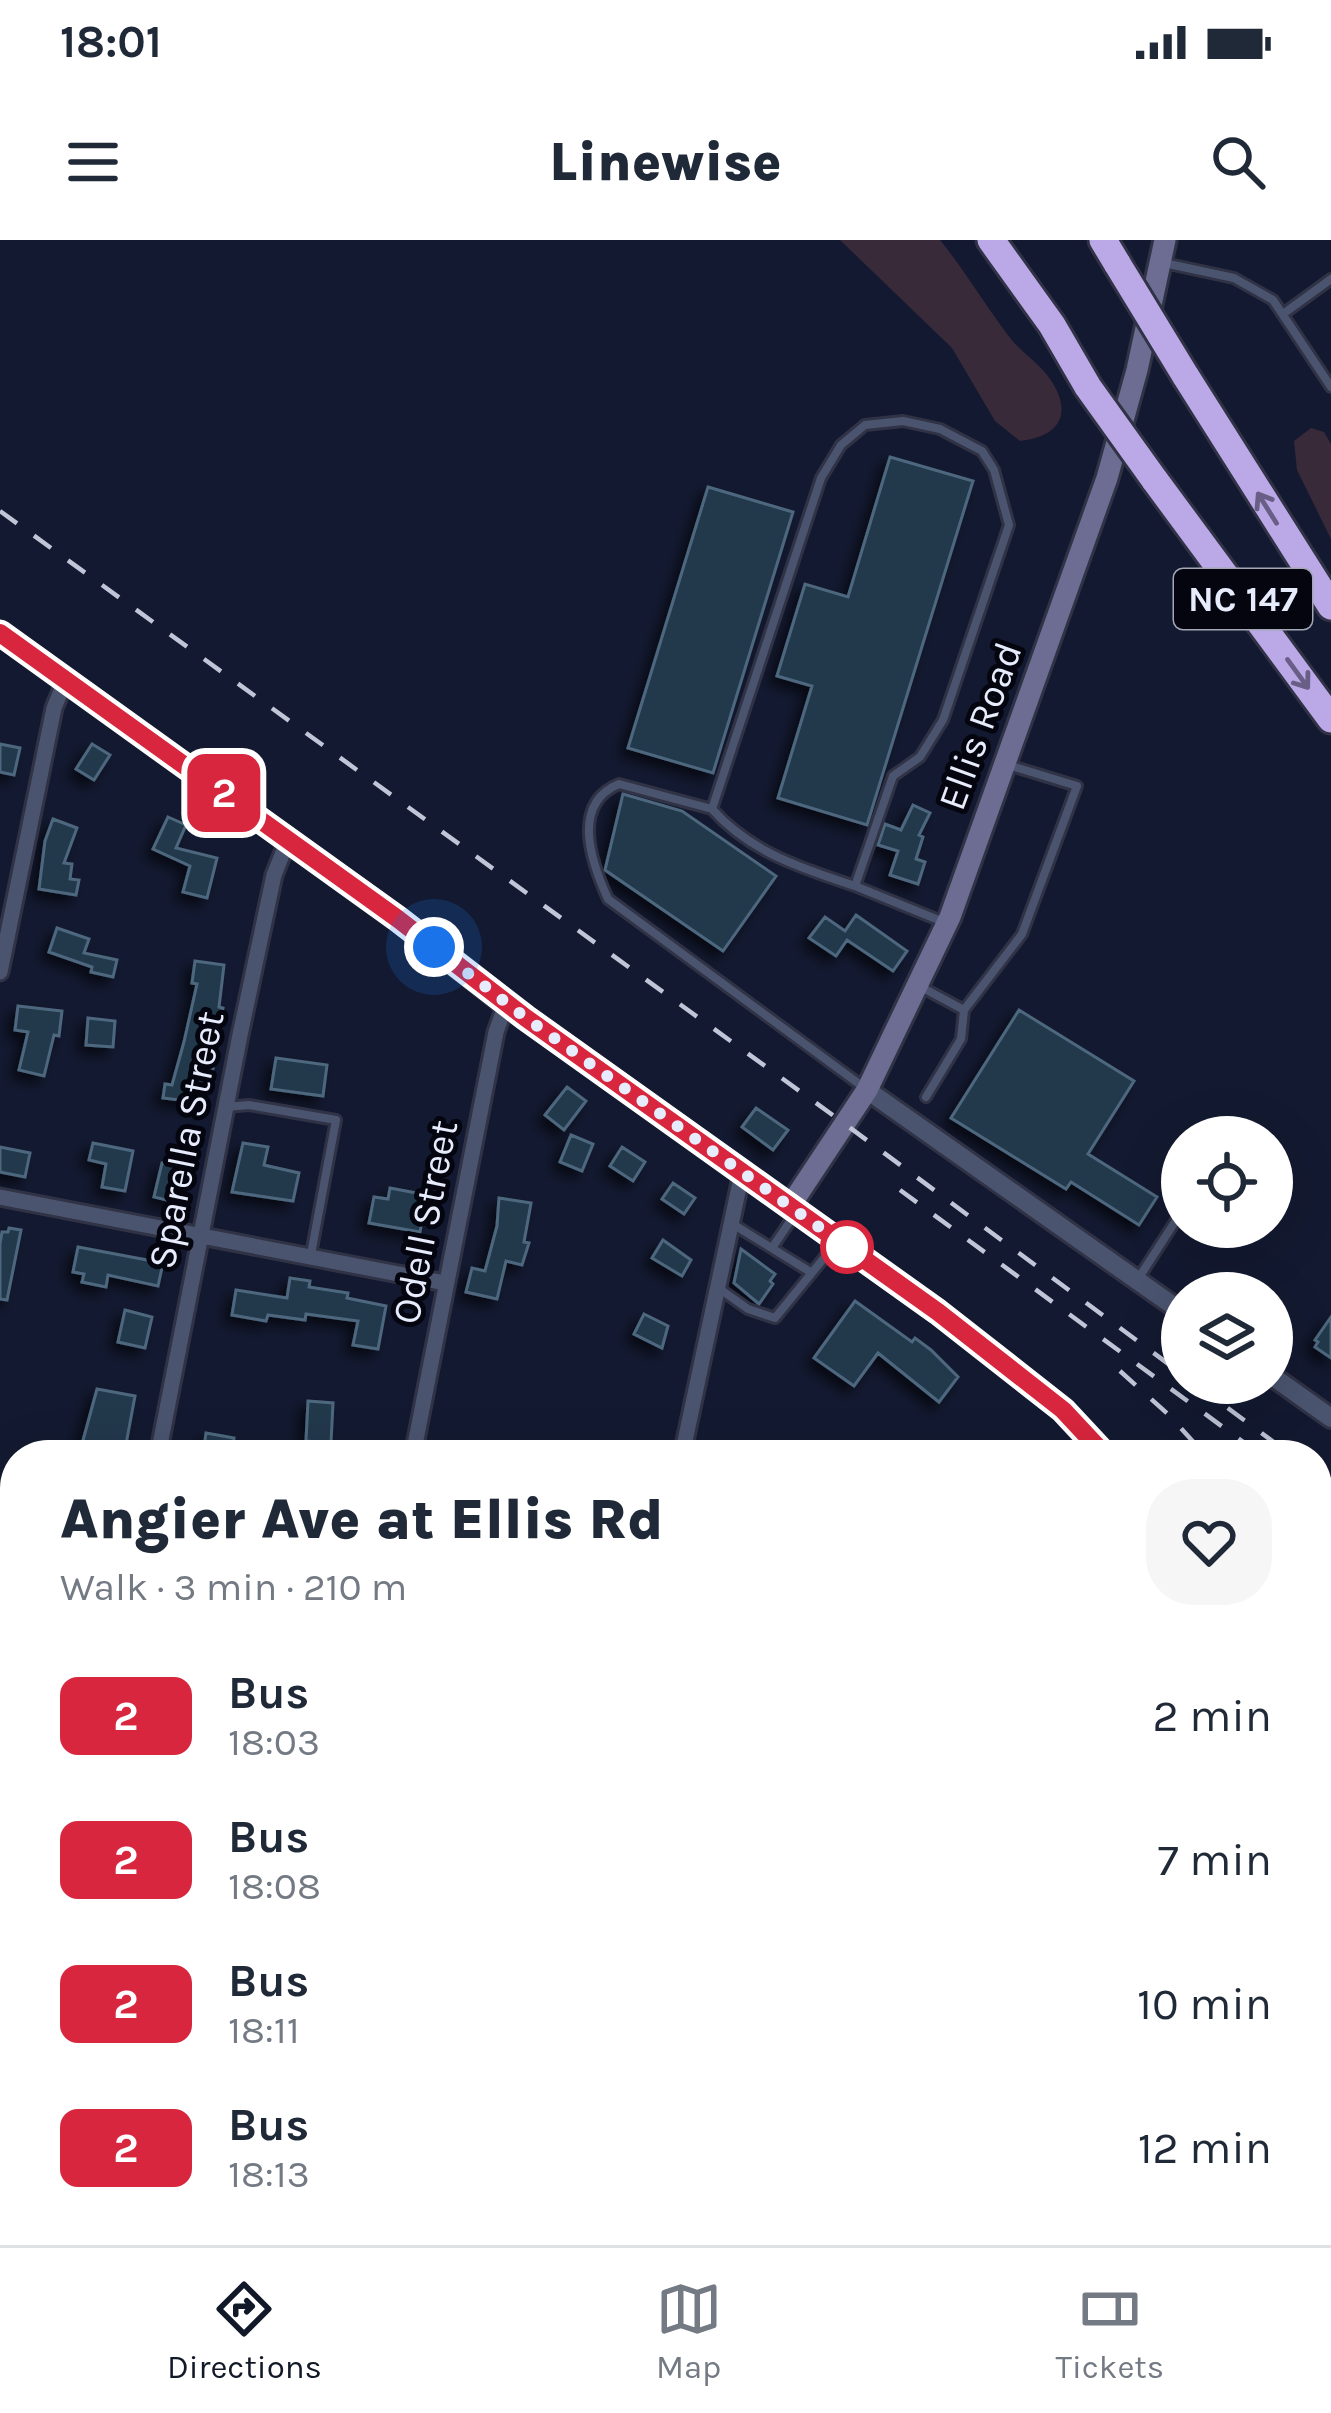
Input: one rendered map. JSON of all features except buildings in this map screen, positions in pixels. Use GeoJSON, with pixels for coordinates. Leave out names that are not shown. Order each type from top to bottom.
{"type":"FeatureCollection","features":[{"type":"Feature","properties":{"kind":"highway"},"geometry":{"type":"LineString","coordinates":[[968,240],[1011,292],[1052,325]]}},
{"type":"Feature","properties":{"kind":"highway","name":"NC 147"},"geometry":{"type":"LineString","coordinates":[[991,240],[1052,325],[1088,387],[1331,719]]}},
{"type":"Feature","properties":{"kind":"highway","name":"NC 147"},"geometry":{"type":"LineString","coordinates":[[1111,252],[1331,606]]}},
{"type":"Feature","properties":{"kind":"main road","name":"Ellis Road"},"geometry":{"type":"LineString","coordinates":[[793,1209],[867,1090],[947,923],[1113,459],[1164,251]]}},
{"type":"Feature","properties":{"kind":"main road"},"geometry":{"type":"LineString","coordinates":[[0,633],[1021,1375],[1091,1440]]}},
{"type":"Feature","properties":{"kind":"street"},"geometry":{"type":"LineString","coordinates":[[0,972],[54,708],[66,680]]}},
{"type":"Feature","properties":{"kind":"street","name":"Sparella Street"},"geometry":{"type":"LineString","coordinates":[[161,1440],[274,875],[288,840]]}},
{"type":"Feature","properties":{"kind":"street","name":"Odell Street"},"geometry":{"type":"LineString","coordinates":[[416,1440],[496,1032],[506,1004]]}},
{"type":"Feature","properties":{"kind":"street"},"geometry":{"type":"LineString","coordinates":[[867,1090],[1161,1297]]}},
{"type":"Feature","properties":{"kind":"street"},"geometry":{"type":"LineString","coordinates":[[685,1440],[742,1173]]}},
{"type":"Feature","properties":{"kind":"street"},"geometry":{"type":"LineString","coordinates":[[0,1198],[445,1283]]}},
{"type":"Feature","properties":{"kind":"street"},"geometry":{"type":"LineString","coordinates":[[1293,1391],[1331,1418]]}},
{"type":"Feature","properties":{"kind":"lane"},"geometry":{"type":"LineString","coordinates":[[1164,251],[1234,278],[1273,300],[1331,387]]}},
{"type":"Feature","properties":{"kind":"lane"},"geometry":{"type":"LineString","coordinates":[[1283,314],[1331,279]]}},
{"type":"Feature","properties":{"kind":"lane"},"geometry":{"type":"LineString","coordinates":[[712,809],[821,478],[842,445],[865,425],[903,421],[940,429],[982,451],[994,470],[1010,525],[944,720],[920,758],[893,776],[855,886]]}},
{"type":"Feature","properties":{"kind":"lane"},"geometry":{"type":"LineString","coordinates":[[926,1097],[961,1040],[964,1010],[1022,934],[1077,786],[1004,764]]}},
{"type":"Feature","properties":{"kind":"lane"},"geometry":{"type":"LineString","coordinates":[[867,1090],[608,899],[596,873],[588,833],[590,817],[610,787],[619,784],[712,809],[730,830],[784,862],[947,923]]}},
{"type":"Feature","properties":{"kind":"lane"},"geometry":{"type":"LineString","coordinates":[[919,986],[964,1010]]}},
{"type":"Feature","properties":{"kind":"lane"},"geometry":{"type":"LineString","coordinates":[[226,1107],[249,1106],[336,1120],[310,1256]]}},
{"type":"Feature","properties":{"kind":"lane"},"geometry":{"type":"LineString","coordinates":[[772,1248],[793,1209]]}},
{"type":"Feature","properties":{"kind":"lane"},"geometry":{"type":"LineString","coordinates":[[729,1222],[812,1273]]}},
{"type":"Feature","properties":{"kind":"lane"},"geometry":{"type":"LineString","coordinates":[[716,1286],[748,1309],[775,1318],[838,1241]]}},
{"type":"Feature","properties":{"kind":"lane"},"geometry":{"type":"LineString","coordinates":[[1137,1280],[1161,1243]]}},
{"type":"Feature","properties":{"kind":"shaded area"},"geometry":{"type":"Polygon","coordinates":[[[840,240],[940,240],[1011,339],[1050,379],[1061,403],[1059,422],[1053,429],[1020,441],[995,421],[952,348],[840,240]]]}},
{"type":"Feature","properties":{"kind":"shaded area"},"geometry":{"type":"Polygon","coordinates":[[[1311,428],[1324,432],[1331,444],[1331,539],[1297,470],[1294,441],[1311,428]]]}},
{"type":"Feature","properties":{"kind":"railway"},"geometry":{"type":"LineString","coordinates":[[0,511],[1161,1358]]}},
{"type":"Feature","properties":{"kind":"railway"},"geometry":{"type":"LineString","coordinates":[[900,1190],[1241,1440]]}},
{"type":"Feature","properties":{"kind":"railway"},"geometry":{"type":"LineString","coordinates":[[1120,1371],[1192,1440]]}},
{"type":"Feature","properties":{"kind":"railway"},"geometry":{"type":"LineString","coordinates":[[1222,1404],[1271,1440]]}},
{"type":"Feature","properties":{"kind":"bus line","name":"2"},"geometry":{"type":"LineString","coordinates":[[0,633],[938,1312],[1063,1410],[1091,1440]]}},
{"type":"Feature","properties":{"kind":"route"},"geometry":{"type":"LineString","coordinates":[[434,947],[847,1247]]}}]}
